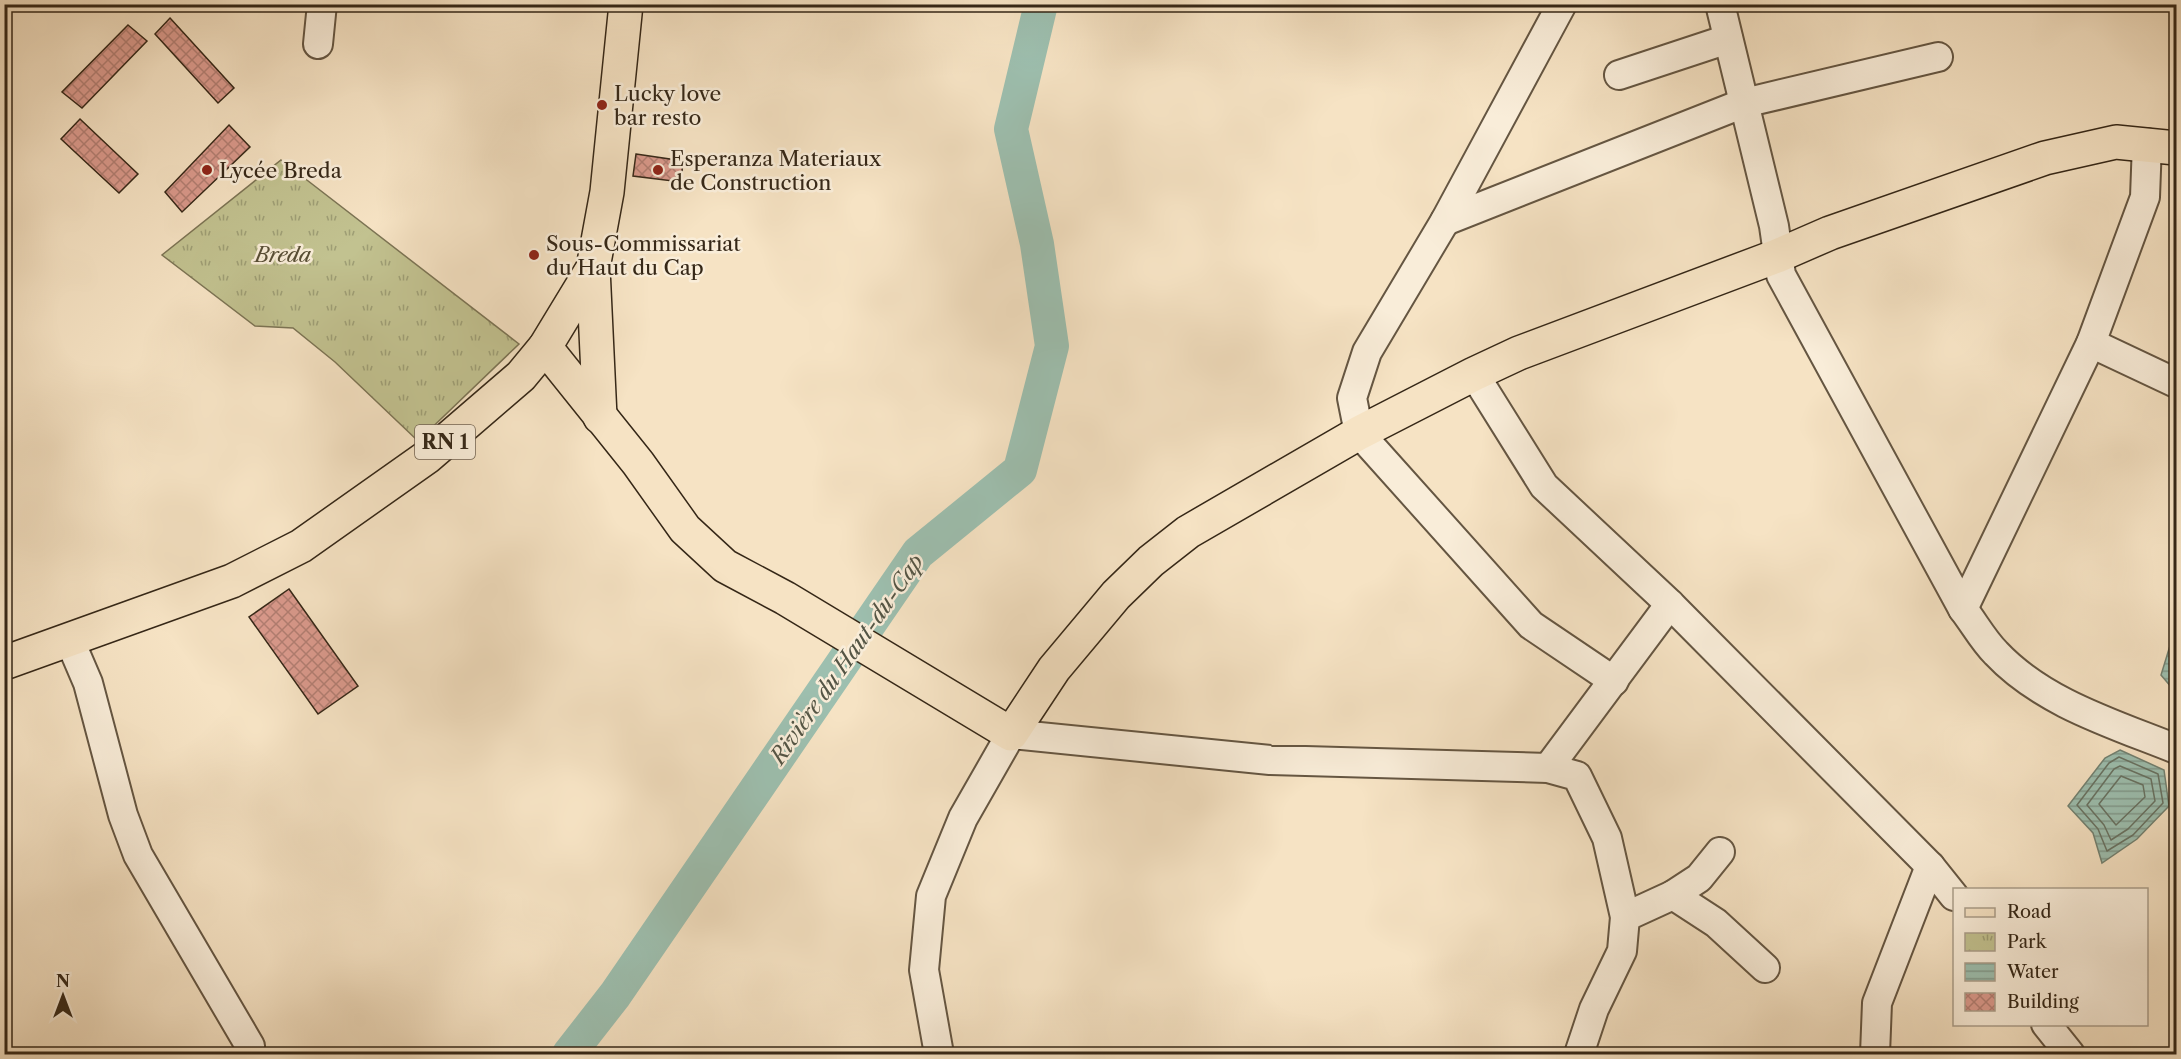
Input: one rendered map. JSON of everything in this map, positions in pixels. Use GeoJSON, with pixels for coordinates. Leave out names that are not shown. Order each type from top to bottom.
{"type":"FeatureCollection","features":[{"type":"Feature","properties":{"kind":"main road","name":"RN 1"},"geometry":{"type":"LineString","coordinates":[[4,663],[232,581],[301,546],[427,457],[521,376],[545,347],[593,268],[607,192],[626,4]]}},
{"type":"Feature","properties":{"kind":"main road"},"geometry":{"type":"LineString","coordinates":[[545,347],[685,529],[725,566],[784,598],[1011,734],[1054,669],[1116,595],[1151,561],[1188,532],[1359,433],[1474,374],[1549,341],[1777,256],[1830,233],[2045,158],[2116,142],[2162,146]]}},
{"type":"Feature","properties":{"kind":"main road"},"geometry":{"type":"LineString","coordinates":[[593,268],[600,417]]}},
{"type":"Feature","properties":{"kind":"street"},"geometry":{"type":"LineString","coordinates":[[318,44],[322,4]]}},
{"type":"Feature","properties":{"kind":"street"},"geometry":{"type":"LineString","coordinates":[[1562,4],[1445,221],[1367,352],[1352,398],[1359,433],[1531,625],[1614,681]]}},
{"type":"Feature","properties":{"kind":"street"},"geometry":{"type":"LineString","coordinates":[[1720,4],[1774,226],[1781,275],[1788,292],[1963,609],[1995,653],[2033,685],[2086,713],[2176,749]]}},
{"type":"Feature","properties":{"kind":"street"},"geometry":{"type":"LineString","coordinates":[[1619,75],[1728,39]]}},
{"type":"Feature","properties":{"kind":"street"},"geometry":{"type":"LineString","coordinates":[[1445,221],[1744,103],[1938,57]]}},
{"type":"Feature","properties":{"kind":"street"},"geometry":{"type":"LineString","coordinates":[[1963,609],[2091,343],[2162,146]]}},
{"type":"Feature","properties":{"kind":"street"},"geometry":{"type":"LineString","coordinates":[[2091,343],[2176,383]]}},
{"type":"Feature","properties":{"kind":"street"},"geometry":{"type":"LineString","coordinates":[[1474,374],[1544,486],[1670,604],[1930,866],[1953,895]]}},
{"type":"Feature","properties":{"kind":"street"},"geometry":{"type":"LineString","coordinates":[[1548,768],[1670,604]]}},
{"type":"Feature","properties":{"kind":"street"},"geometry":{"type":"LineString","coordinates":[[70,640],[88,683],[123,815],[138,855],[250,1046]]}},
{"type":"Feature","properties":{"kind":"street"},"geometry":{"type":"LineString","coordinates":[[939,1054],[924,970],[931,896],[963,818],[1011,734],[1270,760],[1548,768],[1577,776],[1607,838],[1625,917],[1622,951],[1594,1009],[1579,1054]]}},
{"type":"Feature","properties":{"kind":"street"},"geometry":{"type":"LineString","coordinates":[[1625,917],[1673,895],[1699,878],[1720,852]]}},
{"type":"Feature","properties":{"kind":"street"},"geometry":{"type":"LineString","coordinates":[[1875,1054],[1877,1003],[1930,866]]}},
{"type":"Feature","properties":{"kind":"street"},"geometry":{"type":"LineString","coordinates":[[1673,895],[1716,923],[1765,968]]}},
{"type":"Feature","properties":{"kind":"street"},"geometry":{"type":"LineString","coordinates":[[2048,1026],[2070,1054]]}},
{"type":"Feature","properties":{"kind":"green space","name":"Breda"},"geometry":{"type":"Polygon","coordinates":[[[281,160],[519,344],[418,441],[335,362],[293,328],[255,326],[162,255],[281,160]]]}},
{"type":"Feature","properties":{"kind":"water"},"geometry":{"type":"Polygon","coordinates":[[[2176,626],[2176,688],[2172,688],[2161,675],[2176,626]]]}},
{"type":"Feature","properties":{"kind":"water"},"geometry":{"type":"Polygon","coordinates":[[[2120,750],[2164,770],[2169,806],[2137,839],[2102,863],[2093,833],[2068,806],[2105,758],[2120,750]]]}},
{"type":"Feature","properties":{"kind":"building"},"geometry":{"type":"Polygon","coordinates":[[[170,18],[234,88],[218,103],[155,34],[170,18]]]}},
{"type":"Feature","properties":{"kind":"building"},"geometry":{"type":"Polygon","coordinates":[[[128,25],[147,41],[82,108],[62,92],[128,25]]]}},
{"type":"Feature","properties":{"kind":"building"},"geometry":{"type":"Polygon","coordinates":[[[80,119],[138,174],[119,193],[61,139],[80,119]]]}},
{"type":"Feature","properties":{"kind":"building"},"geometry":{"type":"Polygon","coordinates":[[[229,125],[250,147],[182,212],[165,192],[229,125]]]}},
{"type":"Feature","properties":{"kind":"building"},"geometry":{"type":"Polygon","coordinates":[[[636,154],[683,161],[681,182],[633,176],[636,154]]]}},
{"type":"Feature","properties":{"kind":"building"},"geometry":{"type":"Polygon","coordinates":[[[289,589],[358,686],[318,714],[249,617],[289,589]]]}},
{"type":"Feature","properties":{"kind":"waterway","name":"Rivière du Haut-du-Cap"},"geometry":{"type":"LineString","coordinates":[[569,1054],[615,995],[918,553],[1020,470],[1052,346],[1037,244],[1011,129],[1041,4]]}},
{"type":"Feature","properties":{"kind":"place","name":"Lucky love bar resto"},"geometry":{"type":"Point","coordinates":[602,105]}},
{"type":"Feature","properties":{"kind":"place","name":"Lycée Breda"},"geometry":{"type":"Point","coordinates":[207,170]}},
{"type":"Feature","properties":{"kind":"place","name":"Esperanza Materiaux de Construction"},"geometry":{"type":"Point","coordinates":[658,170]}},
{"type":"Feature","properties":{"kind":"place","name":"Sous-Commissariat du Haut du Cap"},"geometry":{"type":"Point","coordinates":[534,255]}}]}
